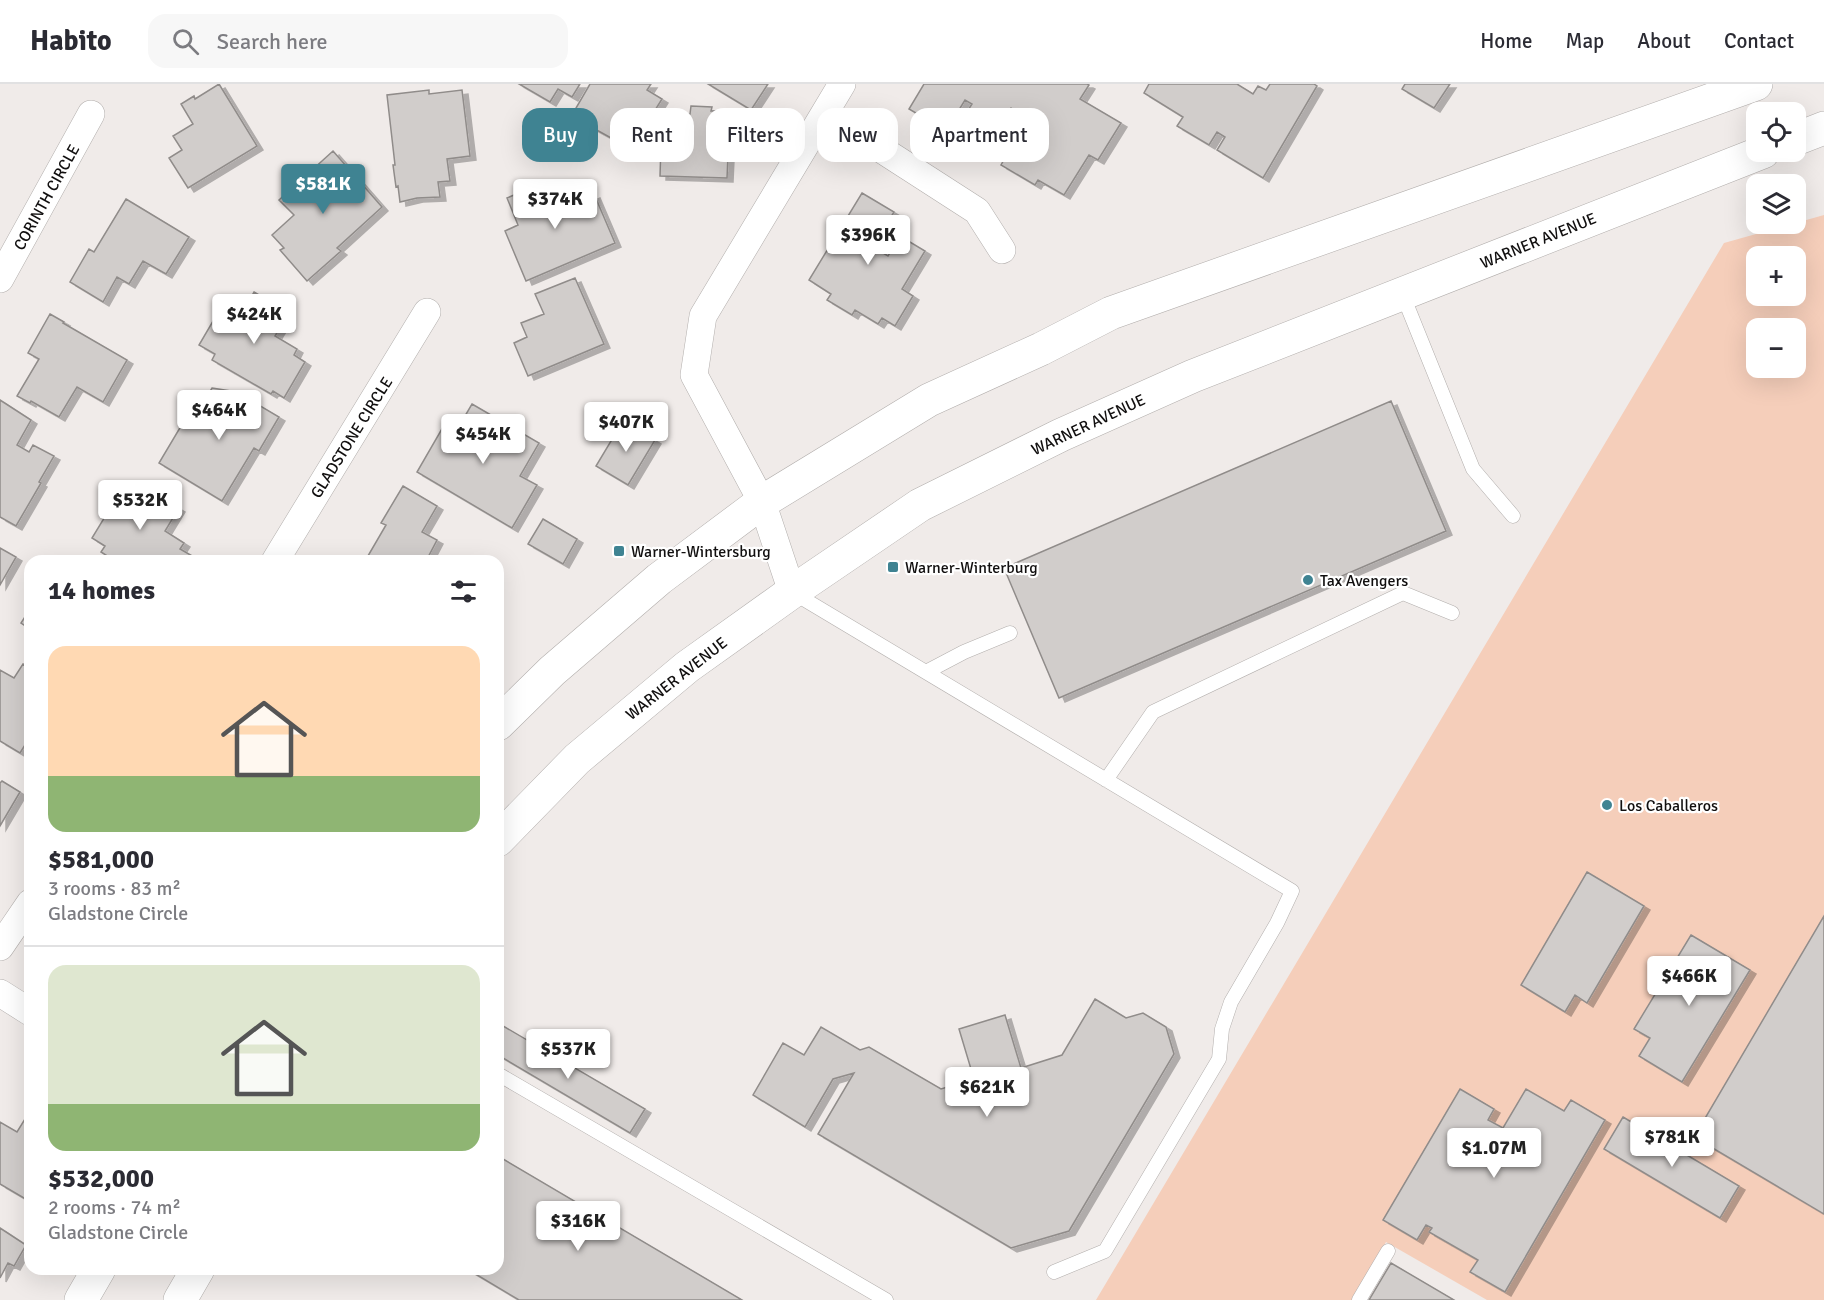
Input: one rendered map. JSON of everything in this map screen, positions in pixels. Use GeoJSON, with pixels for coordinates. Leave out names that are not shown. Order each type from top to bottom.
{"type":"FeatureCollection","features":[{"type":"Feature","properties":{"kind":"main road"},"geometry":{"type":"LineString","coordinates":[[504,718],[552,671],[659,579],[762,502],[929,400],[1041,349],[1111,313],[1756,84]]}},
{"type":"Feature","properties":{"kind":"main road"},"geometry":{"type":"LineString","coordinates":[[1806,135],[1824,128]]}},
{"type":"Feature","properties":{"kind":"main road","name":"WARNER AVENUE"},"geometry":{"type":"LineString","coordinates":[[504,834],[577,759],[687,667],[920,505],[1031,450],[1193,376],[1746,159]]}},
{"type":"Feature","properties":{"kind":"main road"},"geometry":{"type":"LineString","coordinates":[[81,1300],[96,1275]]}},
{"type":"Feature","properties":{"kind":"main road"},"geometry":{"type":"LineString","coordinates":[[180,1300],[195,1275]]}},
{"type":"Feature","properties":{"kind":"street"},"geometry":{"type":"LineString","coordinates":[[828,108],[842,84]]}},
{"type":"Feature","properties":{"kind":"street","name":"CORINTH CIRCLE"},"geometry":{"type":"LineString","coordinates":[[0,279],[91,114]]}},
{"type":"Feature","properties":{"kind":"street"},"geometry":{"type":"LineString","coordinates":[[792,592],[762,502],[694,375],[703,316],[817,126]]}},
{"type":"Feature","properties":{"kind":"street"},"geometry":{"type":"LineString","coordinates":[[898,160],[977,211],[1002,250]]}},
{"type":"Feature","properties":{"kind":"street","name":"GLADSTONE CIRCLE"},"geometry":{"type":"LineString","coordinates":[[279,555],[427,312]]}},
{"type":"Feature","properties":{"kind":"street"},"geometry":{"type":"LineString","coordinates":[[0,947],[24,912]]}},
{"type":"Feature","properties":{"kind":"street"},"geometry":{"type":"LineString","coordinates":[[0,993],[24,1007]]}},
{"type":"Feature","properties":{"kind":"lane"},"geometry":{"type":"LineString","coordinates":[[1402,293],[1473,469],[1513,516]]}},
{"type":"Feature","properties":{"kind":"lane"},"geometry":{"type":"LineString","coordinates":[[792,592],[1292,891],[1277,923],[1231,1002],[1222,1029],[1219,1059],[1105,1251],[1054,1272]]}},
{"type":"Feature","properties":{"kind":"lane"},"geometry":{"type":"LineString","coordinates":[[1106,780],[1153,712],[1403,593],[1452,613]]}},
{"type":"Feature","properties":{"kind":"lane"},"geometry":{"type":"LineString","coordinates":[[926,672],[964,652],[1010,633]]}},
{"type":"Feature","properties":{"kind":"lane"},"geometry":{"type":"LineString","coordinates":[[504,1077],[886,1300]]}},
{"type":"Feature","properties":{"kind":"lane"},"geometry":{"type":"LineString","coordinates":[[1359,1300],[1388,1251]]}},
{"type":"Feature","properties":{"kind":"shaded area","name":"Los Caballeros"},"geometry":{"type":"Polygon","coordinates":[[[1824,215],[1824,1300],[1487,1300],[1386,1242],[1353,1300],[1096,1300],[1724,243],[1756,234],[1806,234],[1806,220],[1824,215]]]}},
{"type":"Feature","properties":{"kind":"building"},"geometry":{"type":"Polygon","coordinates":[[[219,84],[257,146],[188,188],[169,158],[182,150],[173,136],[193,124],[181,104],[194,96],[195,99],[219,84]]]}},
{"type":"Feature","properties":{"kind":"building"},"geometry":{"type":"Polygon","coordinates":[[[519,84],[580,84],[572,97],[558,89],[550,102],[519,84]]]}},
{"type":"Feature","properties":{"kind":"building"},"geometry":{"type":"Polygon","coordinates":[[[590,84],[651,84],[647,90],[662,99],[656,108],[610,108],[610,137],[598,131],[598,108],[576,108],[590,84]]]}},
{"type":"Feature","properties":{"kind":"building"},"geometry":{"type":"Polygon","coordinates":[[[708,84],[768,84],[752,108],[748,108],[708,84]]]}},
{"type":"Feature","properties":{"kind":"building"},"geometry":{"type":"Polygon","coordinates":[[[924,84],[1087,84],[1089,85],[1080,99],[1121,123],[1098,160],[1089,155],[1064,195],[1038,180],[1035,185],[1001,165],[1003,162],[1049,162],[1049,108],[969,108],[972,104],[965,100],[960,108],[909,109],[924,84]]]}},
{"type":"Feature","properties":{"kind":"building"},"geometry":{"type":"Polygon","coordinates":[[[1149,84],[1237,84],[1253,94],[1258,86],[1266,90],[1270,84],[1314,84],[1317,86],[1263,178],[1217,150],[1225,137],[1217,132],[1209,145],[1177,126],[1183,117],[1144,93],[1149,84]]]}},
{"type":"Feature","properties":{"kind":"building"},"geometry":{"type":"Polygon","coordinates":[[[1405,84],[1450,84],[1434,108],[1402,89],[1405,84]]]}},
{"type":"Feature","properties":{"kind":"building"},"geometry":{"type":"Polygon","coordinates":[[[429,90],[429,94],[462,90],[470,156],[447,159],[450,181],[438,182],[440,197],[417,198],[400,202],[393,165],[395,165],[387,95],[429,90]]]}},
{"type":"Feature","properties":{"kind":"building"},"geometry":{"type":"Polygon","coordinates":[[[691,106],[712,107],[706,108],[706,162],[728,162],[727,178],[660,176],[660,162],[694,162],[694,108],[691,108],[691,106]]]}},
{"type":"Feature","properties":{"kind":"building"},"geometry":{"type":"Polygon","coordinates":[[[333,151],[382,207],[337,248],[341,251],[307,281],[280,250],[284,248],[272,235],[294,215],[279,200],[333,151]]]}},
{"type":"Feature","properties":{"kind":"building"},"geometry":{"type":"Polygon","coordinates":[[[556,181],[567,206],[594,194],[615,243],[526,281],[505,231],[518,225],[507,198],[521,192],[522,195],[556,181]]]}},
{"type":"Feature","properties":{"kind":"building"},"geometry":{"type":"Polygon","coordinates":[[[862,193],[894,212],[873,247],[888,256],[900,236],[925,251],[902,289],[913,296],[895,326],[882,318],[878,324],[855,310],[852,315],[827,300],[831,294],[809,280],[862,193]]]}},
{"type":"Feature","properties":{"kind":"building"},"geometry":{"type":"Polygon","coordinates":[[[126,199],[189,237],[166,274],[143,261],[129,284],[117,277],[103,302],[70,282],[89,249],[94,252],[126,199]]]}},
{"type":"Feature","properties":{"kind":"building"},"geometry":{"type":"Polygon","coordinates":[[[575,278],[604,344],[528,376],[514,343],[527,337],[521,323],[544,314],[535,294],[575,278]]]}},
{"type":"Feature","properties":{"kind":"building"},"geometry":{"type":"Polygon","coordinates":[[[254,292],[289,313],[275,336],[297,349],[294,355],[305,362],[284,398],[273,391],[271,394],[212,360],[215,354],[199,345],[223,304],[241,315],[254,292]]]}},
{"type":"Feature","properties":{"kind":"building"},"geometry":{"type":"Polygon","coordinates":[[[50,314],[127,360],[103,402],[77,387],[59,417],[17,396],[39,359],[28,353],[50,314]]]}},
{"type":"Feature","properties":{"kind":"building"},"geometry":{"type":"Polygon","coordinates":[[[212,388],[231,391],[244,399],[245,397],[279,417],[259,451],[254,448],[222,501],[159,463],[184,421],[190,414],[195,417],[212,388]]]}},
{"type":"Feature","properties":{"kind":"building"},"geometry":{"type":"Polygon","coordinates":[[[0,400],[31,420],[17,445],[29,452],[33,445],[54,456],[16,526],[0,517],[0,400]]]}},
{"type":"Feature","properties":{"kind":"building"},"geometry":{"type":"Polygon","coordinates":[[[1391,401],[1446,531],[1059,698],[1004,568],[1391,401]]]}},
{"type":"Feature","properties":{"kind":"building"},"geometry":{"type":"Polygon","coordinates":[[[472,404],[539,443],[520,476],[537,485],[512,528],[417,472],[443,427],[455,433],[472,404]]]}},
{"type":"Feature","properties":{"kind":"building"},"geometry":{"type":"Polygon","coordinates":[[[623,421],[655,440],[628,485],[596,466],[623,421]]]}},
{"type":"Feature","properties":{"kind":"building"},"geometry":{"type":"Polygon","coordinates":[[[403,486],[437,506],[422,532],[437,540],[429,555],[368,555],[386,525],[381,523],[403,486]]]}},
{"type":"Feature","properties":{"kind":"building"},"geometry":{"type":"Polygon","coordinates":[[[142,489],[179,508],[165,531],[184,543],[180,549],[190,555],[106,555],[101,552],[105,546],[92,538],[120,492],[135,501],[142,489]]]}},
{"type":"Feature","properties":{"kind":"building"},"geometry":{"type":"Polygon","coordinates":[[[543,519],[577,539],[563,564],[528,544],[543,519]]]}},
{"type":"Feature","properties":{"kind":"building"},"geometry":{"type":"Polygon","coordinates":[[[0,548],[16,557],[0,585],[0,548]]]}},
{"type":"Feature","properties":{"kind":"building"},"geometry":{"type":"Polygon","coordinates":[[[24,665],[24,747],[20,753],[0,741],[0,670],[14,678],[24,665]]]}},
{"type":"Feature","properties":{"kind":"building"},"geometry":{"type":"Polygon","coordinates":[[[2,781],[20,792],[0,826],[0,783],[2,781]]]}},
{"type":"Feature","properties":{"kind":"building"},"geometry":{"type":"Polygon","coordinates":[[[1587,872],[1644,906],[1587,1003],[1575,995],[1565,1012],[1521,985],[1587,872]]]}},
{"type":"Feature","properties":{"kind":"building"},"geometry":{"type":"Polygon","coordinates":[[[1824,916],[1824,1214],[1694,1137],[1824,916]]]}},
{"type":"Feature","properties":{"kind":"building"},"geometry":{"type":"Polygon","coordinates":[[[1691,935],[1750,970],[1682,1082],[1639,1056],[1650,1038],[1634,1029],[1691,935]]]}},
{"type":"Feature","properties":{"kind":"building"},"geometry":{"type":"Polygon","coordinates":[[[1095,999],[1126,1018],[1143,1013],[1166,1027],[1174,1054],[1069,1231],[1011,1248],[818,1134],[854,1073],[833,1079],[805,1127],[753,1095],[783,1043],[804,1055],[821,1027],[860,1050],[869,1047],[941,1089],[974,1079],[959,1029],[1005,1015],[1021,1068],[1062,1055],[1095,999]]]}},
{"type":"Feature","properties":{"kind":"building"},"geometry":{"type":"Polygon","coordinates":[[[504,1027],[645,1109],[630,1133],[504,1059],[504,1027]]]}},
{"type":"Feature","properties":{"kind":"building"},"geometry":{"type":"Polygon","coordinates":[[[1460,1089],[1494,1109],[1488,1120],[1503,1128],[1526,1089],[1564,1111],[1571,1100],[1605,1120],[1505,1292],[1470,1272],[1478,1260],[1429,1232],[1432,1228],[1426,1225],[1417,1240],[1383,1220],[1460,1089]]]}},
{"type":"Feature","properties":{"kind":"building"},"geometry":{"type":"Polygon","coordinates":[[[1623,1117],[1739,1186],[1720,1218],[1604,1149],[1623,1117]]]}},
{"type":"Feature","properties":{"kind":"building"},"geometry":{"type":"Polygon","coordinates":[[[24,1121],[24,1198],[0,1184],[0,1122],[17,1132],[24,1121]]]}},
{"type":"Feature","properties":{"kind":"building"},"geometry":{"type":"Polygon","coordinates":[[[504,1160],[742,1300],[519,1300],[477,1275],[504,1275],[504,1160]]]}},
{"type":"Feature","properties":{"kind":"building"},"geometry":{"type":"Polygon","coordinates":[[[0,1228],[24,1244],[24,1248],[14,1266],[8,1263],[0,1278],[0,1228]]]}},
{"type":"Feature","properties":{"kind":"building"},"geometry":{"type":"Polygon","coordinates":[[[1391,1263],[1454,1300],[1369,1300],[1391,1263]]]}},
{"type":"Feature","properties":{"kind":"place","name":"Warner-Wintersburg"},"geometry":{"type":"Point","coordinates":[619,551]}},
{"type":"Feature","properties":{"kind":"place","name":"Warner-Winterburg"},"geometry":{"type":"Point","coordinates":[893,567]}},
{"type":"Feature","properties":{"kind":"place","name":"Tax Avengers"},"geometry":{"type":"Point","coordinates":[1308,580]}},
{"type":"Feature","properties":{"kind":"place","name":"Los Caballeros"},"geometry":{"type":"Point","coordinates":[1607,805]}}]}
